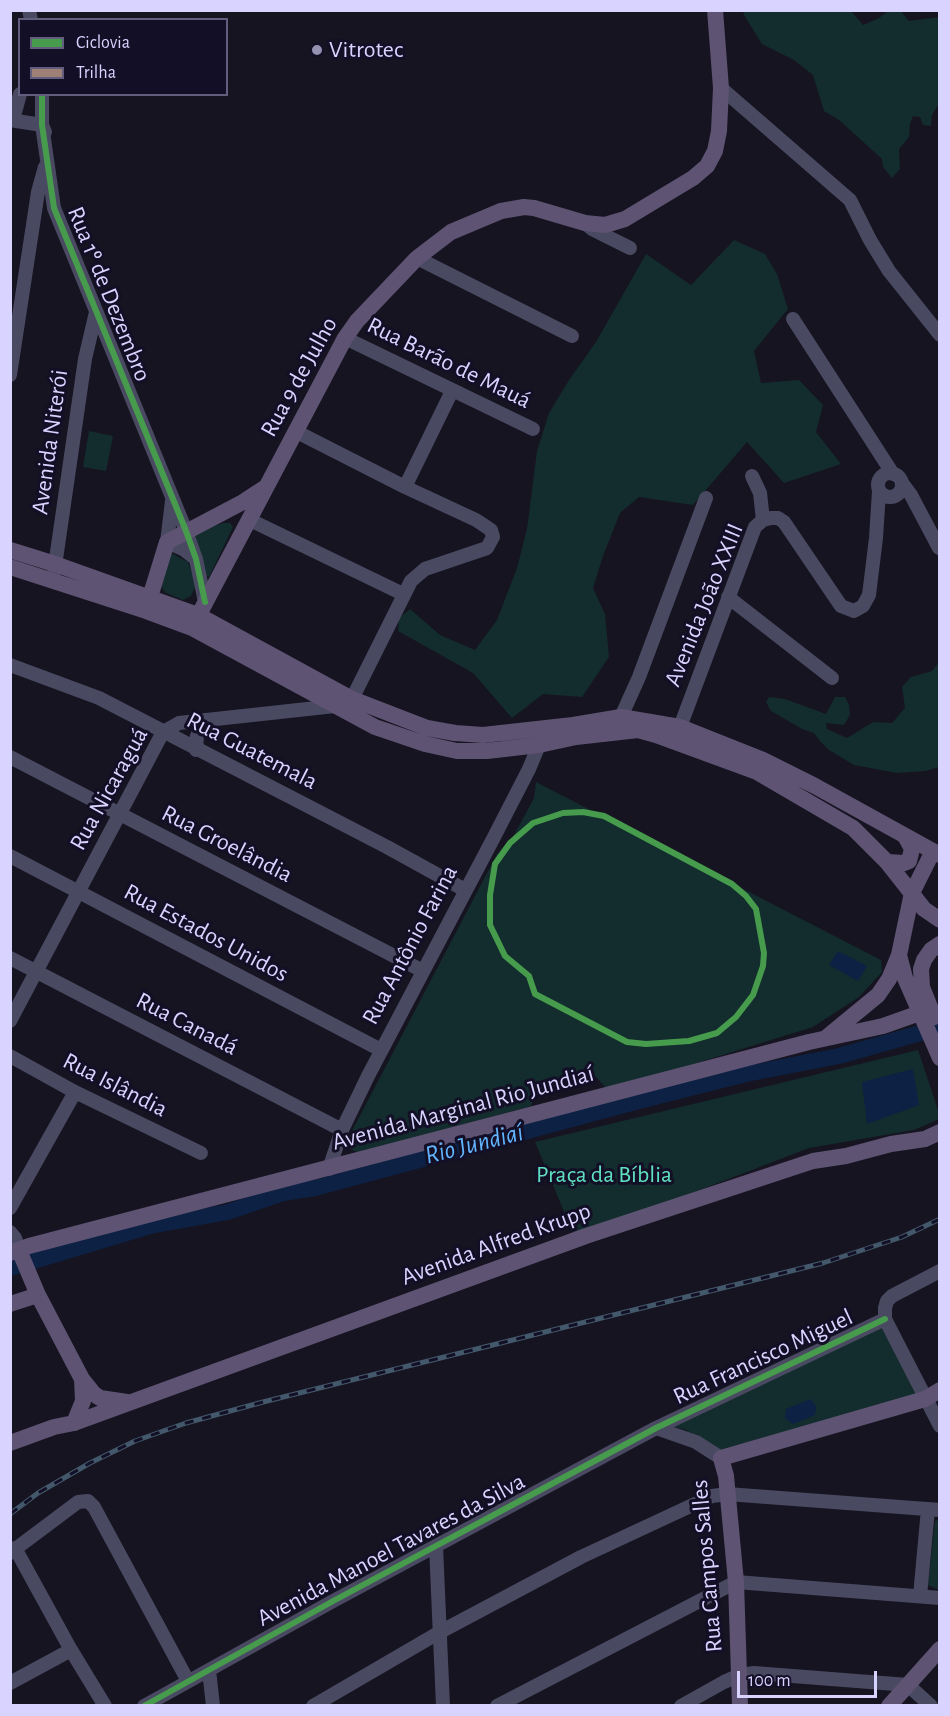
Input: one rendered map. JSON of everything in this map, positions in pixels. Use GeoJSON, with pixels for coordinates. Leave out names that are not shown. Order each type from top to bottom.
{"type":"FeatureCollection","features":[{"type":"Feature","properties":{"kind":"main road"},"geometry":{"type":"LineString","coordinates":[[585,223],[605,225],[625,219],[693,178],[706,166],[716,151],[721,88],[715,10]]}},
{"type":"Feature","properties":{"kind":"main road","name":"Rua 9 de Julho"},"geometry":{"type":"LineString","coordinates":[[198,615],[345,338],[357,321],[417,258],[451,232],[501,211],[524,207],[534,208],[585,223]]}},
{"type":"Feature","properties":{"kind":"main road"},"geometry":{"type":"LineString","coordinates":[[148,604],[167,542],[267,487]]}},
{"type":"Feature","properties":{"kind":"main road"},"geometry":{"type":"LineString","coordinates":[[220,513],[250,520]]}},
{"type":"Feature","properties":{"kind":"main road"},"geometry":{"type":"LineString","coordinates":[[10,550],[54,572],[148,604],[198,615],[352,699],[428,728],[483,735],[621,717],[680,727],[763,760],[905,836],[937,849],[912,893],[899,955],[889,979],[878,995],[827,1037]]}},
{"type":"Feature","properties":{"kind":"main road"},"geometry":{"type":"LineString","coordinates":[[10,567],[54,572]]}},
{"type":"Feature","properties":{"kind":"main road"},"geometry":{"type":"LineString","coordinates":[[198,615],[245,655],[375,727],[425,744],[457,751],[487,751],[638,730],[758,772],[853,828],[887,862],[924,909],[939,920]]}},
{"type":"Feature","properties":{"kind":"main road"},"geometry":{"type":"LineString","coordinates":[[539,745],[545,728]]}},
{"type":"Feature","properties":{"kind":"main road"},"geometry":{"type":"LineString","coordinates":[[887,862],[909,861],[912,849],[905,836]]}},
{"type":"Feature","properties":{"kind":"main road"},"geometry":{"type":"LineString","coordinates":[[937,1051],[922,987],[921,969],[931,950],[939,944]]}},
{"type":"Feature","properties":{"kind":"main road"},"geometry":{"type":"LineString","coordinates":[[899,955],[921,969]]}},
{"type":"Feature","properties":{"kind":"main road"},"geometry":{"type":"LineString","coordinates":[[899,955],[905,978],[929,1016]]}},
{"type":"Feature","properties":{"kind":"main road","name":"Avenida Marginal Rio Jundiaí"},"geometry":{"type":"LineString","coordinates":[[17,1254],[827,1037],[929,1016]]}},
{"type":"Feature","properties":{"kind":"main road","name":"Avenida Alfred Krupp"},"geometry":{"type":"LineString","coordinates":[[10,1443],[54,1427],[74,1423],[586,1236],[813,1161],[925,1139],[939,1132]]}},
{"type":"Feature","properties":{"kind":"main road"},"geometry":{"type":"LineString","coordinates":[[17,1254],[82,1379],[100,1398],[128,1402]]}},
{"type":"Feature","properties":{"kind":"main road"},"geometry":{"type":"LineString","coordinates":[[10,1304],[36,1290]]}},
{"type":"Feature","properties":{"kind":"main road"},"geometry":{"type":"LineString","coordinates":[[74,1423],[83,1401],[82,1379]]}},
{"type":"Feature","properties":{"kind":"main road"},"geometry":{"type":"LineString","coordinates":[[721,1458],[932,1394]]}},
{"type":"Feature","properties":{"kind":"main road","name":"Rua Campos Salles"},"geometry":{"type":"LineString","coordinates":[[721,1458],[728,1494],[736,1582],[740,1706]]}},
{"type":"Feature","properties":{"kind":"main road"},"geometry":{"type":"LineString","coordinates":[[889,1706],[939,1649]]}},
{"type":"Feature","properties":{"kind":"street"},"geometry":{"type":"LineString","coordinates":[[721,88],[850,200],[889,271],[939,335]]}},
{"type":"Feature","properties":{"kind":"street"},"geometry":{"type":"LineString","coordinates":[[10,375],[37,200],[50,155],[42,125],[12,120],[19,96]]}},
{"type":"Feature","properties":{"kind":"street","name":"Rua 1º de Dezembro"},"geometry":{"type":"LineString","coordinates":[[42,125],[43,96]]}},
{"type":"Feature","properties":{"kind":"street","name":"Rua 1º de Dezembro"},"geometry":{"type":"LineString","coordinates":[[43,96],[50,123],[54,208],[196,559],[198,615]]}},
{"type":"Feature","properties":{"kind":"street"},"geometry":{"type":"LineString","coordinates":[[37,200],[54,208]]}},
{"type":"Feature","properties":{"kind":"street"},"geometry":{"type":"LineString","coordinates":[[33,230],[43,214],[54,208]]}},
{"type":"Feature","properties":{"kind":"street","name":"Rua 9 de Julho"},"geometry":{"type":"LineString","coordinates":[[585,223],[592,229],[630,248]]}},
{"type":"Feature","properties":{"kind":"street"},"geometry":{"type":"LineString","coordinates":[[417,258],[572,336]]}},
{"type":"Feature","properties":{"kind":"street","name":"Avenida Niterói"},"geometry":{"type":"LineString","coordinates":[[54,572],[85,359],[96,312]]}},
{"type":"Feature","properties":{"kind":"street"},"geometry":{"type":"LineString","coordinates":[[793,319],[897,478],[911,495],[939,548]]}},
{"type":"Feature","properties":{"kind":"street","name":"Rua Barão de Mauá"},"geometry":{"type":"LineString","coordinates":[[345,338],[533,429]]}},
{"type":"Feature","properties":{"kind":"street"},"geometry":{"type":"LineString","coordinates":[[405,487],[452,391]]}},
{"type":"Feature","properties":{"kind":"street"},"geometry":{"type":"LineString","coordinates":[[295,431],[405,487],[476,519],[491,530],[493,537],[487,548],[425,569],[411,581],[352,699]]}},
{"type":"Feature","properties":{"kind":"street"},"geometry":{"type":"LineString","coordinates":[[894,497],[901,491],[897,478],[889,474],[878,482],[882,495],[914,504]]}},
{"type":"Feature","properties":{"kind":"street"},"geometry":{"type":"LineString","coordinates":[[752,476],[760,493],[763,520]]}},
{"type":"Feature","properties":{"kind":"street","name":"Avenida João XXIII"},"geometry":{"type":"LineString","coordinates":[[680,727],[755,527],[763,520],[778,518],[784,522],[841,606],[854,611],[863,606],[869,595],[879,491]]}},
{"type":"Feature","properties":{"kind":"street","name":"Avenida João XXIII"},"geometry":{"type":"LineString","coordinates":[[878,520],[894,497]]}},
{"type":"Feature","properties":{"kind":"street"},"geometry":{"type":"LineString","coordinates":[[621,717],[639,677],[706,498]]}},
{"type":"Feature","properties":{"kind":"street"},"geometry":{"type":"LineString","coordinates":[[172,501],[167,542],[183,549],[196,559]]}},
{"type":"Feature","properties":{"kind":"street"},"geometry":{"type":"LineString","coordinates":[[250,520],[403,594]]}},
{"type":"Feature","properties":{"kind":"street"},"geometry":{"type":"LineString","coordinates":[[728,597],[832,678]]}},
{"type":"Feature","properties":{"kind":"street","name":"Rua Guatemala"},"geometry":{"type":"LineString","coordinates":[[10,665],[99,698],[387,847],[465,890]]}},
{"type":"Feature","properties":{"kind":"street","name":"Rua Nicaraguá"},"geometry":{"type":"LineString","coordinates":[[10,1021],[163,732],[179,723],[335,706]]}},
{"type":"Feature","properties":{"kind":"street"},"geometry":{"type":"LineString","coordinates":[[196,750],[197,736],[205,721]]}},
{"type":"Feature","properties":{"kind":"street","name":"Rua Antônio Farina"},"geometry":{"type":"LineString","coordinates":[[329,1169],[342,1130],[381,1050],[529,769],[539,745]]}},
{"type":"Feature","properties":{"kind":"street","name":"Rua Groelândia"},"geometry":{"type":"LineString","coordinates":[[10,757],[423,971]]}},
{"type":"Feature","properties":{"kind":"street","name":"Rua Estados Unidos"},"geometry":{"type":"LineString","coordinates":[[10,856],[381,1050]]}},
{"type":"Feature","properties":{"kind":"street","name":"Rua Canadá"},"geometry":{"type":"LineString","coordinates":[[10,958],[342,1130]]}},
{"type":"Feature","properties":{"kind":"street","name":"Rua Islândia"},"geometry":{"type":"LineString","coordinates":[[10,1056],[75,1092],[201,1153]]}},
{"type":"Feature","properties":{"kind":"street"},"geometry":{"type":"LineString","coordinates":[[10,1208],[75,1092]]}},
{"type":"Feature","properties":{"kind":"street"},"geometry":{"type":"LineString","coordinates":[[10,1232],[15,1238],[17,1254]]}},
{"type":"Feature","properties":{"kind":"street"},"geometry":{"type":"LineString","coordinates":[[939,1271],[892,1296],[885,1308],[885,1319],[932,1394],[939,1426]]}},
{"type":"Feature","properties":{"kind":"street","name":"Rua Francisco Miguel"},"geometry":{"type":"LineString","coordinates":[[656,1428],[885,1319]]}},
{"type":"Feature","properties":{"kind":"street","name":"Rua Campos Salles"},"geometry":{"type":"LineString","coordinates":[[656,1428],[696,1442],[721,1458]]}},
{"type":"Feature","properties":{"kind":"street","name":"Avenida Manoel Tavares da Silva"},"geometry":{"type":"LineString","coordinates":[[144,1706],[656,1428]]}},
{"type":"Feature","properties":{"kind":"street"},"geometry":{"type":"LineString","coordinates":[[313,1706],[440,1632],[591,1552],[711,1496],[728,1494],[934,1510],[920,1596]]}},
{"type":"Feature","properties":{"kind":"street"},"geometry":{"type":"LineString","coordinates":[[105,1706],[13,1551],[78,1502],[88,1501],[94,1507],[188,1681]]}},
{"type":"Feature","properties":{"kind":"street"},"geometry":{"type":"LineString","coordinates":[[436,1546],[443,1706]]}},
{"type":"Feature","properties":{"kind":"street"},"geometry":{"type":"LineString","coordinates":[[497,1706],[736,1582],[939,1598]]}},
{"type":"Feature","properties":{"kind":"street"},"geometry":{"type":"LineString","coordinates":[[10,1683],[71,1650]]}},
{"type":"Feature","properties":{"kind":"street"},"geometry":{"type":"LineString","coordinates":[[209,1670],[213,1706]]}},
{"type":"Feature","properties":{"kind":"street"},"geometry":{"type":"LineString","coordinates":[[681,1706],[740,1676],[754,1673],[908,1685],[931,1706]]}},
{"type":"Feature","properties":{"kind":"green space"},"geometry":{"type":"Polygon","coordinates":[[[743,11],[851,11],[863,25],[888,11],[901,11],[909,21],[939,17],[939,104],[932,115],[931,126],[923,125],[920,117],[913,116],[909,137],[899,149],[900,169],[892,178],[883,167],[882,159],[839,120],[824,111],[813,75],[794,60],[762,44],[743,11]]]}},
{"type":"Feature","properties":{"kind":"green space"},"geometry":{"type":"Polygon","coordinates":[[[734,240],[765,254],[777,274],[788,309],[754,351],[761,383],[799,380],[823,405],[816,432],[841,464],[784,483],[747,442],[693,505],[639,497],[620,513],[593,588],[605,614],[609,657],[582,697],[543,694],[512,718],[473,673],[398,631],[399,618],[410,609],[440,635],[475,650],[497,620],[517,568],[527,529],[537,451],[549,413],[596,342],[646,254],[691,285],[734,240]]]}},
{"type":"Feature","properties":{"kind":"green space"},"geometry":{"type":"Polygon","coordinates":[[[89,431],[113,436],[106,471],[83,467],[89,431]]]}},
{"type":"Feature","properties":{"kind":"green space"},"geometry":{"type":"Polygon","coordinates":[[[230,523],[233,527],[209,577],[205,575],[192,538],[208,528],[230,523]]]}},
{"type":"Feature","properties":{"kind":"green space"},"geometry":{"type":"Polygon","coordinates":[[[171,553],[188,562],[196,585],[191,596],[183,600],[166,593],[161,587],[171,553]]]}},
{"type":"Feature","properties":{"kind":"green space"},"geometry":{"type":"Polygon","coordinates":[[[939,662],[939,767],[926,771],[897,773],[854,765],[829,750],[814,733],[802,729],[771,711],[766,702],[769,697],[785,699],[826,714],[835,697],[845,697],[850,715],[844,725],[826,723],[827,729],[847,738],[873,722],[892,723],[905,708],[902,687],[911,677],[932,671],[939,662]]]}},
{"type":"Feature","properties":{"kind":"green space"},"geometry":{"type":"Polygon","coordinates":[[[536,782],[881,960],[882,972],[859,997],[813,1027],[681,1068],[606,1088],[596,1077],[536,1093],[531,1106],[359,1153],[344,1146],[497,854],[514,835],[534,798],[536,782]]]}},
{"type":"Feature","properties":{"kind":"green space","name":"Praça da Bíblia"},"geometry":{"type":"Polygon","coordinates":[[[918,1050],[939,1119],[914,1130],[809,1148],[575,1238],[535,1142],[918,1050]]]}},
{"type":"Feature","properties":{"kind":"green space"},"geometry":{"type":"Polygon","coordinates":[[[881,1327],[918,1395],[719,1450],[686,1430],[672,1426],[881,1327]]]}},
{"type":"Feature","properties":{"kind":"green space"},"geometry":{"type":"Polygon","coordinates":[[[940,1520],[939,1590],[928,1585],[935,1521],[940,1520]]]}},
{"type":"Feature","properties":{"kind":"water"},"geometry":{"type":"Polygon","coordinates":[[[838,951],[867,966],[858,981],[829,965],[838,951]]]}},
{"type":"Feature","properties":{"kind":"water"},"geometry":{"type":"Polygon","coordinates":[[[913,1069],[919,1105],[867,1124],[862,1082],[913,1069]]]}},
{"type":"Feature","properties":{"kind":"water"},"geometry":{"type":"Polygon","coordinates":[[[811,1399],[816,1407],[815,1415],[793,1424],[785,1418],[786,1409],[811,1399]]]}},
{"type":"Feature","properties":{"kind":"waterway","name":"Rio Jundiaí"},"geometry":{"type":"LineString","coordinates":[[10,1268],[150,1226],[228,1212],[283,1193],[315,1188],[746,1074],[839,1056],[931,1030],[940,1025]]}},
{"type":"Feature","properties":{"kind":"railway"},"geometry":{"type":"LineString","coordinates":[[10,1514],[38,1493],[90,1463],[135,1441],[186,1423],[823,1263],[902,1237],[940,1219]]}},
{"type":"Feature","properties":{"kind":"cycle path"},"geometry":{"type":"LineString","coordinates":[[42,96],[42,125],[54,208],[186,531],[196,559],[205,602]]}},
{"type":"Feature","properties":{"kind":"cycle path"},"geometry":{"type":"LineString","coordinates":[[583,812],[604,816],[732,884],[756,909],[764,953],[763,966],[753,995],[736,1017],[717,1033],[689,1041],[646,1044],[627,1042],[535,994],[529,976],[505,956],[490,925],[490,895],[495,864],[510,843],[533,823],[563,813],[583,812]]}},
{"type":"Feature","properties":{"kind":"cycle path"},"geometry":{"type":"LineString","coordinates":[[144,1706],[335,1600],[656,1428],[885,1319]]}},
{"type":"Feature","properties":{"kind":"place","name":"Vitrotec"},"geometry":{"type":"Point","coordinates":[317,50]}}]}
